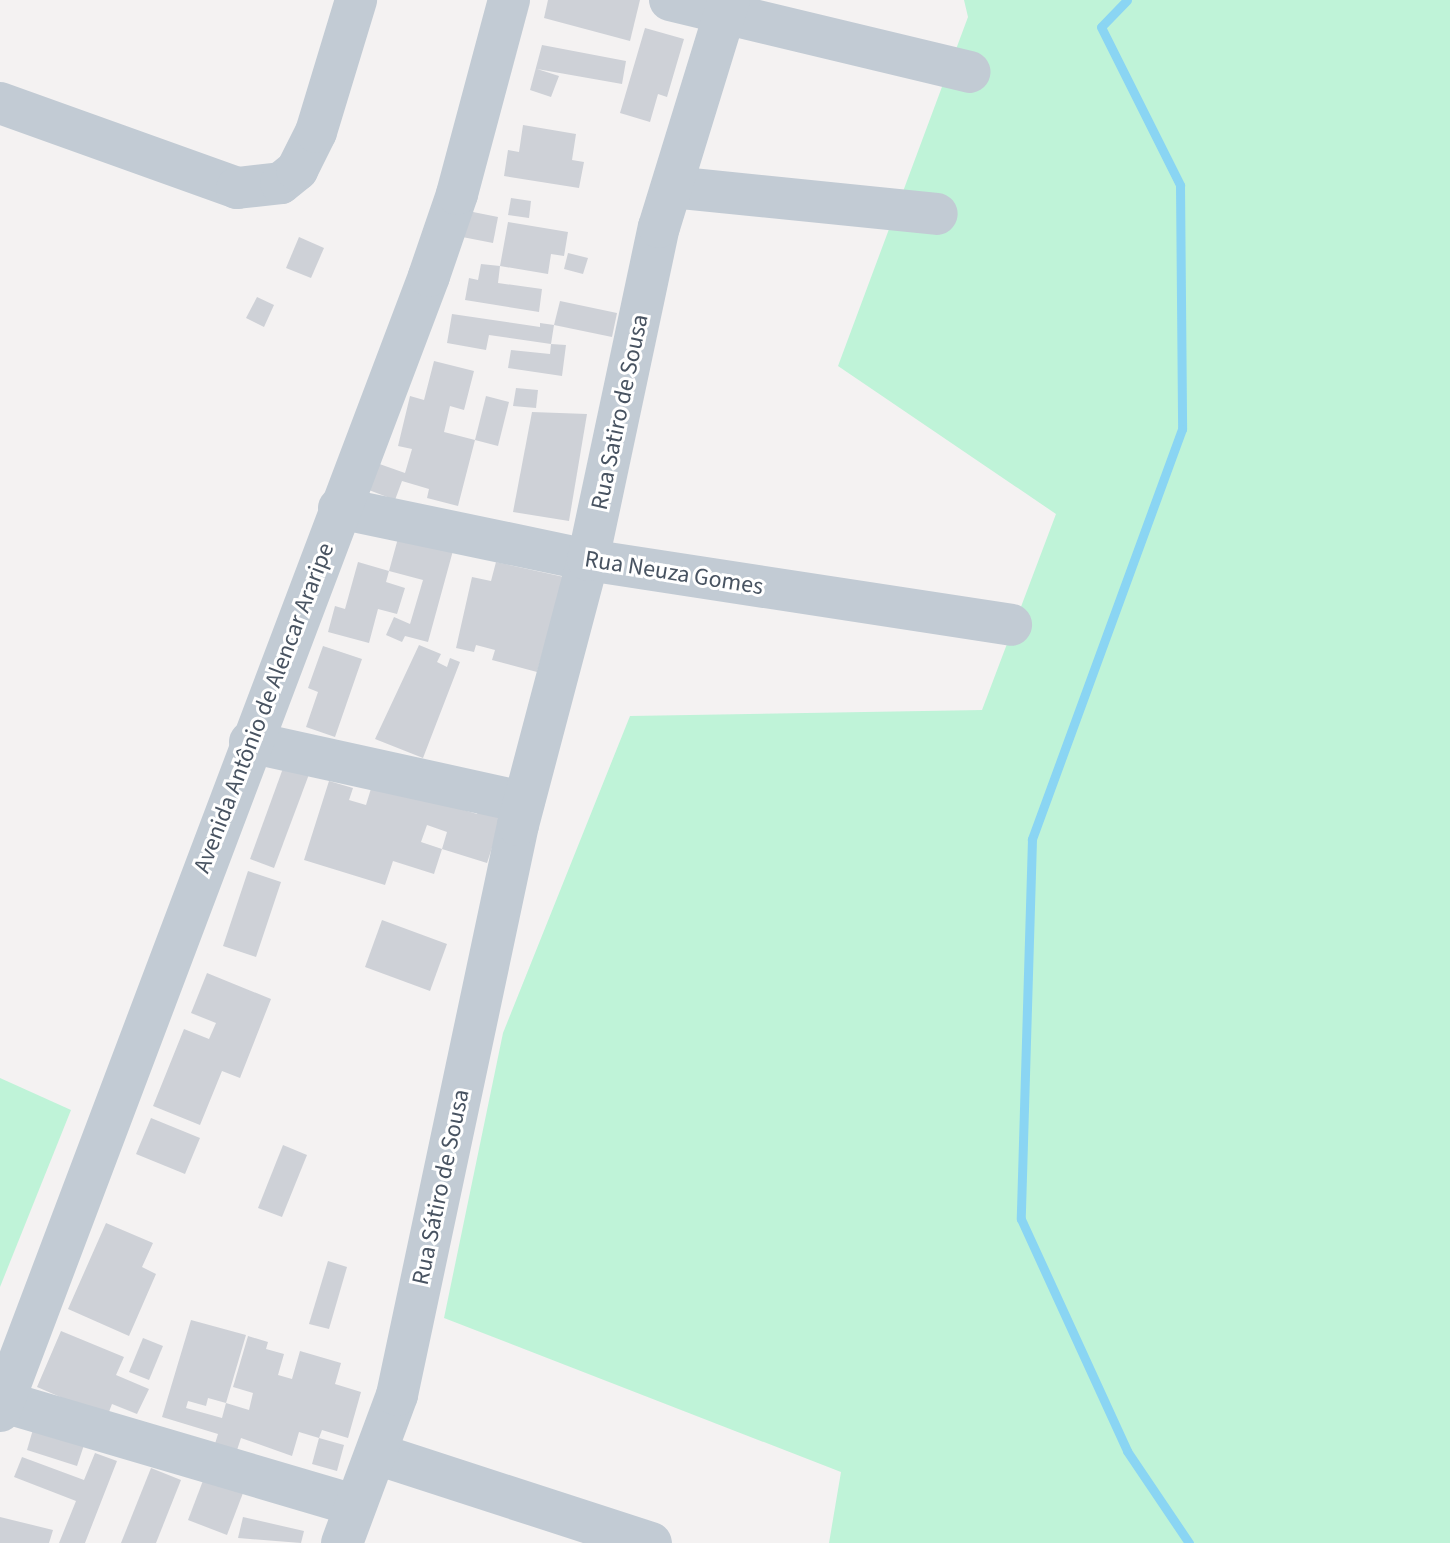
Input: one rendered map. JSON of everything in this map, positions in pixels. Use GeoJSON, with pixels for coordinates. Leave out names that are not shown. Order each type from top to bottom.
{"type":"FeatureCollection","features":[{"type":"Feature","properties":{"kind":"street"},"geometry":{"type":"LineString","coordinates":[[0,103],[237,188],[281,183],[297,170],[316,132],[356,0]]}},
{"type":"Feature","properties":{"kind":"street","name":"Avenida Antônio de Alencar Araripe"},"geometry":{"type":"LineString","coordinates":[[2,1406],[457,194],[509,0]]}},
{"type":"Feature","properties":{"kind":"street"},"geometry":{"type":"LineString","coordinates":[[670,0],[727,7],[969,72]]}},
{"type":"Feature","properties":{"kind":"street","name":"Rua Satiro de Sousa"},"geometry":{"type":"LineString","coordinates":[[521,814],[588,560],[672,187],[727,7]]}},
{"type":"Feature","properties":{"kind":"street"},"geometry":{"type":"LineString","coordinates":[[672,187],[937,214]]}},
{"type":"Feature","properties":{"kind":"street","name":"Rua Neuza Gomes"},"geometry":{"type":"LineString","coordinates":[[339,508],[588,560],[1011,625]]}},
{"type":"Feature","properties":{"kind":"street"},"geometry":{"type":"LineString","coordinates":[[250,742],[521,814]]}},
{"type":"Feature","properties":{"kind":"street","name":"Rua Sátiro de Sousa"},"geometry":{"type":"LineString","coordinates":[[348,1524],[397,1395],[521,814]]}},
{"type":"Feature","properties":{"kind":"street"},"geometry":{"type":"LineString","coordinates":[[2,1406],[348,1524]]}},
{"type":"Feature","properties":{"kind":"street"},"geometry":{"type":"LineString","coordinates":[[377,1454],[651,1543]]}},
{"type":"Feature","properties":{"kind":"green space"},"geometry":{"type":"Polygon","coordinates":[[[964,0],[1450,0],[1450,1543],[829,1543],[841,1472],[444,1318],[503,1033],[630,716],[982,710],[1056,514],[838,366],[968,17],[964,0]]]}},
{"type":"Feature","properties":{"kind":"green space"},"geometry":{"type":"Polygon","coordinates":[[[0,1078],[71,1110],[0,1287],[0,1078]]]}},
{"type":"Feature","properties":{"kind":"building"},"geometry":{"type":"Polygon","coordinates":[[[548,0],[640,0],[630,41],[544,18],[548,0]]]}},
{"type":"Feature","properties":{"kind":"building"},"geometry":{"type":"Polygon","coordinates":[[[645,28],[684,39],[667,97],[658,94],[650,122],[620,113],[645,28]]]}},
{"type":"Feature","properties":{"kind":"building"},"geometry":{"type":"Polygon","coordinates":[[[542,45],[626,61],[622,84],[537,69],[559,76],[551,97],[530,90],[542,45]]]}},
{"type":"Feature","properties":{"kind":"building"},"geometry":{"type":"Polygon","coordinates":[[[523,125],[576,134],[572,160],[584,162],[579,188],[504,176],[508,150],[519,152],[523,125]]]}},
{"type":"Feature","properties":{"kind":"building"},"geometry":{"type":"Polygon","coordinates":[[[511,198],[531,201],[529,218],[508,215],[511,198]]]}},
{"type":"Feature","properties":{"kind":"building"},"geometry":{"type":"Polygon","coordinates":[[[458,209],[498,217],[493,243],[452,235],[458,209]]]}},
{"type":"Feature","properties":{"kind":"building"},"geometry":{"type":"Polygon","coordinates":[[[508,222],[568,232],[564,256],[551,254],[548,274],[500,266],[508,222]]]}},
{"type":"Feature","properties":{"kind":"building"},"geometry":{"type":"Polygon","coordinates":[[[299,237],[324,248],[311,278],[286,268],[299,237]]]}},
{"type":"Feature","properties":{"kind":"building"},"geometry":{"type":"Polygon","coordinates":[[[568,253],[588,258],[583,274],[564,269],[568,253]]]}},
{"type":"Feature","properties":{"kind":"building"},"geometry":{"type":"Polygon","coordinates":[[[481,264],[500,266],[498,283],[542,289],[539,312],[465,300],[469,278],[478,280],[481,264]]]}},
{"type":"Feature","properties":{"kind":"building"},"geometry":{"type":"Polygon","coordinates":[[[257,297],[274,305],[264,327],[246,318],[257,297]]]}},
{"type":"Feature","properties":{"kind":"building"},"geometry":{"type":"Polygon","coordinates":[[[560,301],[617,313],[612,337],[554,325],[560,301]]]}},
{"type":"Feature","properties":{"kind":"building"},"geometry":{"type":"Polygon","coordinates":[[[452,314],[540,327],[540,323],[554,325],[551,344],[489,335],[486,350],[447,343],[452,314]]]}},
{"type":"Feature","properties":{"kind":"building"},"geometry":{"type":"Polygon","coordinates":[[[551,344],[566,345],[562,376],[508,368],[511,350],[550,354],[551,344]]]}},
{"type":"Feature","properties":{"kind":"building"},"geometry":{"type":"Polygon","coordinates":[[[434,361],[474,371],[464,410],[450,406],[444,432],[475,440],[458,506],[427,498],[429,489],[402,481],[395,500],[361,487],[371,461],[405,473],[412,449],[398,446],[410,396],[424,400],[434,361]]]}},
{"type":"Feature","properties":{"kind":"building"},"geometry":{"type":"Polygon","coordinates":[[[516,388],[538,390],[536,408],[513,406],[516,388]]]}},
{"type":"Feature","properties":{"kind":"building"},"geometry":{"type":"Polygon","coordinates":[[[486,396],[509,402],[498,446],[475,440],[486,396]]]}},
{"type":"Feature","properties":{"kind":"building"},"geometry":{"type":"Polygon","coordinates":[[[532,412],[587,414],[569,521],[513,512],[532,412]]]}},
{"type":"Feature","properties":{"kind":"building"},"geometry":{"type":"Polygon","coordinates":[[[400,531],[454,547],[428,642],[405,636],[402,642],[386,635],[394,617],[410,624],[423,580],[389,571],[400,531]]]}},
{"type":"Feature","properties":{"kind":"building"},"geometry":{"type":"Polygon","coordinates":[[[358,562],[389,571],[386,582],[405,588],[397,614],[378,609],[369,643],[328,632],[335,606],[345,609],[358,562]]]}},
{"type":"Feature","properties":{"kind":"building"},"geometry":{"type":"Polygon","coordinates":[[[496,562],[564,577],[537,672],[492,660],[495,650],[476,645],[474,652],[456,648],[472,577],[491,581],[496,562]]]}},
{"type":"Feature","properties":{"kind":"building"},"geometry":{"type":"Polygon","coordinates":[[[419,645],[441,654],[437,662],[447,667],[450,658],[460,662],[423,758],[375,739],[419,645]]]}},
{"type":"Feature","properties":{"kind":"building"},"geometry":{"type":"Polygon","coordinates":[[[323,646],[362,659],[335,737],[306,727],[318,692],[308,688],[323,646]]]}},
{"type":"Feature","properties":{"kind":"building"},"geometry":{"type":"Polygon","coordinates":[[[286,760],[311,769],[274,868],[250,859],[286,760]]]}},
{"type":"Feature","properties":{"kind":"building"},"geometry":{"type":"Polygon","coordinates":[[[329,781],[353,788],[349,800],[366,805],[373,782],[477,814],[481,803],[504,811],[487,863],[442,849],[434,874],[393,861],[385,885],[304,860],[329,781]],[[427,825],[421,842],[442,849],[447,832],[427,825]]]}},
{"type":"Feature","properties":{"kind":"building"},"geometry":{"type":"Polygon","coordinates":[[[248,871],[281,882],[256,957],[223,946],[248,871]]]}},
{"type":"Feature","properties":{"kind":"building"},"geometry":{"type":"Polygon","coordinates":[[[382,920],[447,944],[430,991],[365,967],[382,920]]]}},
{"type":"Feature","properties":{"kind":"building"},"geometry":{"type":"Polygon","coordinates":[[[207,973],[271,999],[240,1078],[222,1071],[200,1125],[153,1106],[184,1029],[209,1039],[216,1023],[191,1013],[207,973]]]}},
{"type":"Feature","properties":{"kind":"building"},"geometry":{"type":"Polygon","coordinates":[[[151,1118],[200,1138],[185,1174],[136,1154],[151,1118]]]}},
{"type":"Feature","properties":{"kind":"building"},"geometry":{"type":"Polygon","coordinates":[[[283,1145],[307,1155],[282,1217],[258,1208],[283,1145]]]}},
{"type":"Feature","properties":{"kind":"building"},"geometry":{"type":"Polygon","coordinates":[[[106,1223],[153,1243],[142,1267],[156,1274],[129,1336],[68,1309],[106,1223]]]}},
{"type":"Feature","properties":{"kind":"building"},"geometry":{"type":"Polygon","coordinates":[[[328,1261],[347,1267],[329,1329],[309,1324],[328,1261]]]}},
{"type":"Feature","properties":{"kind":"building"},"geometry":{"type":"Polygon","coordinates":[[[191,1320],[246,1335],[226,1403],[249,1410],[253,1393],[233,1387],[248,1336],[268,1342],[266,1349],[284,1354],[278,1375],[292,1379],[300,1351],[341,1363],[335,1384],[361,1392],[348,1438],[322,1430],[319,1438],[299,1432],[292,1456],[241,1438],[236,1453],[214,1447],[218,1434],[162,1417],[191,1320]],[[208,1398],[206,1406],[188,1401],[186,1408],[222,1418],[226,1403],[208,1398]]]}},
{"type":"Feature","properties":{"kind":"building"},"geometry":{"type":"Polygon","coordinates":[[[61,1331],[124,1357],[116,1375],[149,1389],[137,1414],[112,1404],[107,1417],[37,1387],[61,1331]]]}},
{"type":"Feature","properties":{"kind":"building"},"geometry":{"type":"Polygon","coordinates":[[[143,1338],[163,1346],[149,1380],[129,1372],[143,1338]]]}},
{"type":"Feature","properties":{"kind":"building"},"geometry":{"type":"Polygon","coordinates":[[[34,1426],[85,1442],[77,1466],[27,1450],[34,1426]]]}},
{"type":"Feature","properties":{"kind":"building"},"geometry":{"type":"Polygon","coordinates":[[[319,1438],[344,1445],[337,1471],[312,1464],[319,1438]]]}},
{"type":"Feature","properties":{"kind":"building"},"geometry":{"type":"Polygon","coordinates":[[[95,1453],[117,1461],[85,1543],[59,1543],[76,1501],[14,1477],[22,1457],[84,1480],[95,1453]]]}},
{"type":"Feature","properties":{"kind":"building"},"geometry":{"type":"Polygon","coordinates":[[[151,1468],[181,1480],[156,1543],[121,1543],[151,1468]]]}},
{"type":"Feature","properties":{"kind":"building"},"geometry":{"type":"Polygon","coordinates":[[[204,1478],[243,1493],[227,1535],[188,1520],[204,1478]]]}},
{"type":"Feature","properties":{"kind":"building"},"geometry":{"type":"Polygon","coordinates":[[[0,1517],[53,1530],[49,1543],[0,1543],[0,1517]]]}},
{"type":"Feature","properties":{"kind":"building"},"geometry":{"type":"Polygon","coordinates":[[[243,1517],[304,1531],[301,1543],[238,1538],[243,1517]]]}},
{"type":"Feature","properties":{"kind":"waterway"},"geometry":{"type":"LineString","coordinates":[[1127,0],[1101,27],[1180,185],[1182,429],[1032,839],[1021,1219],[1127,1451],[1189,1543]]}}]}
